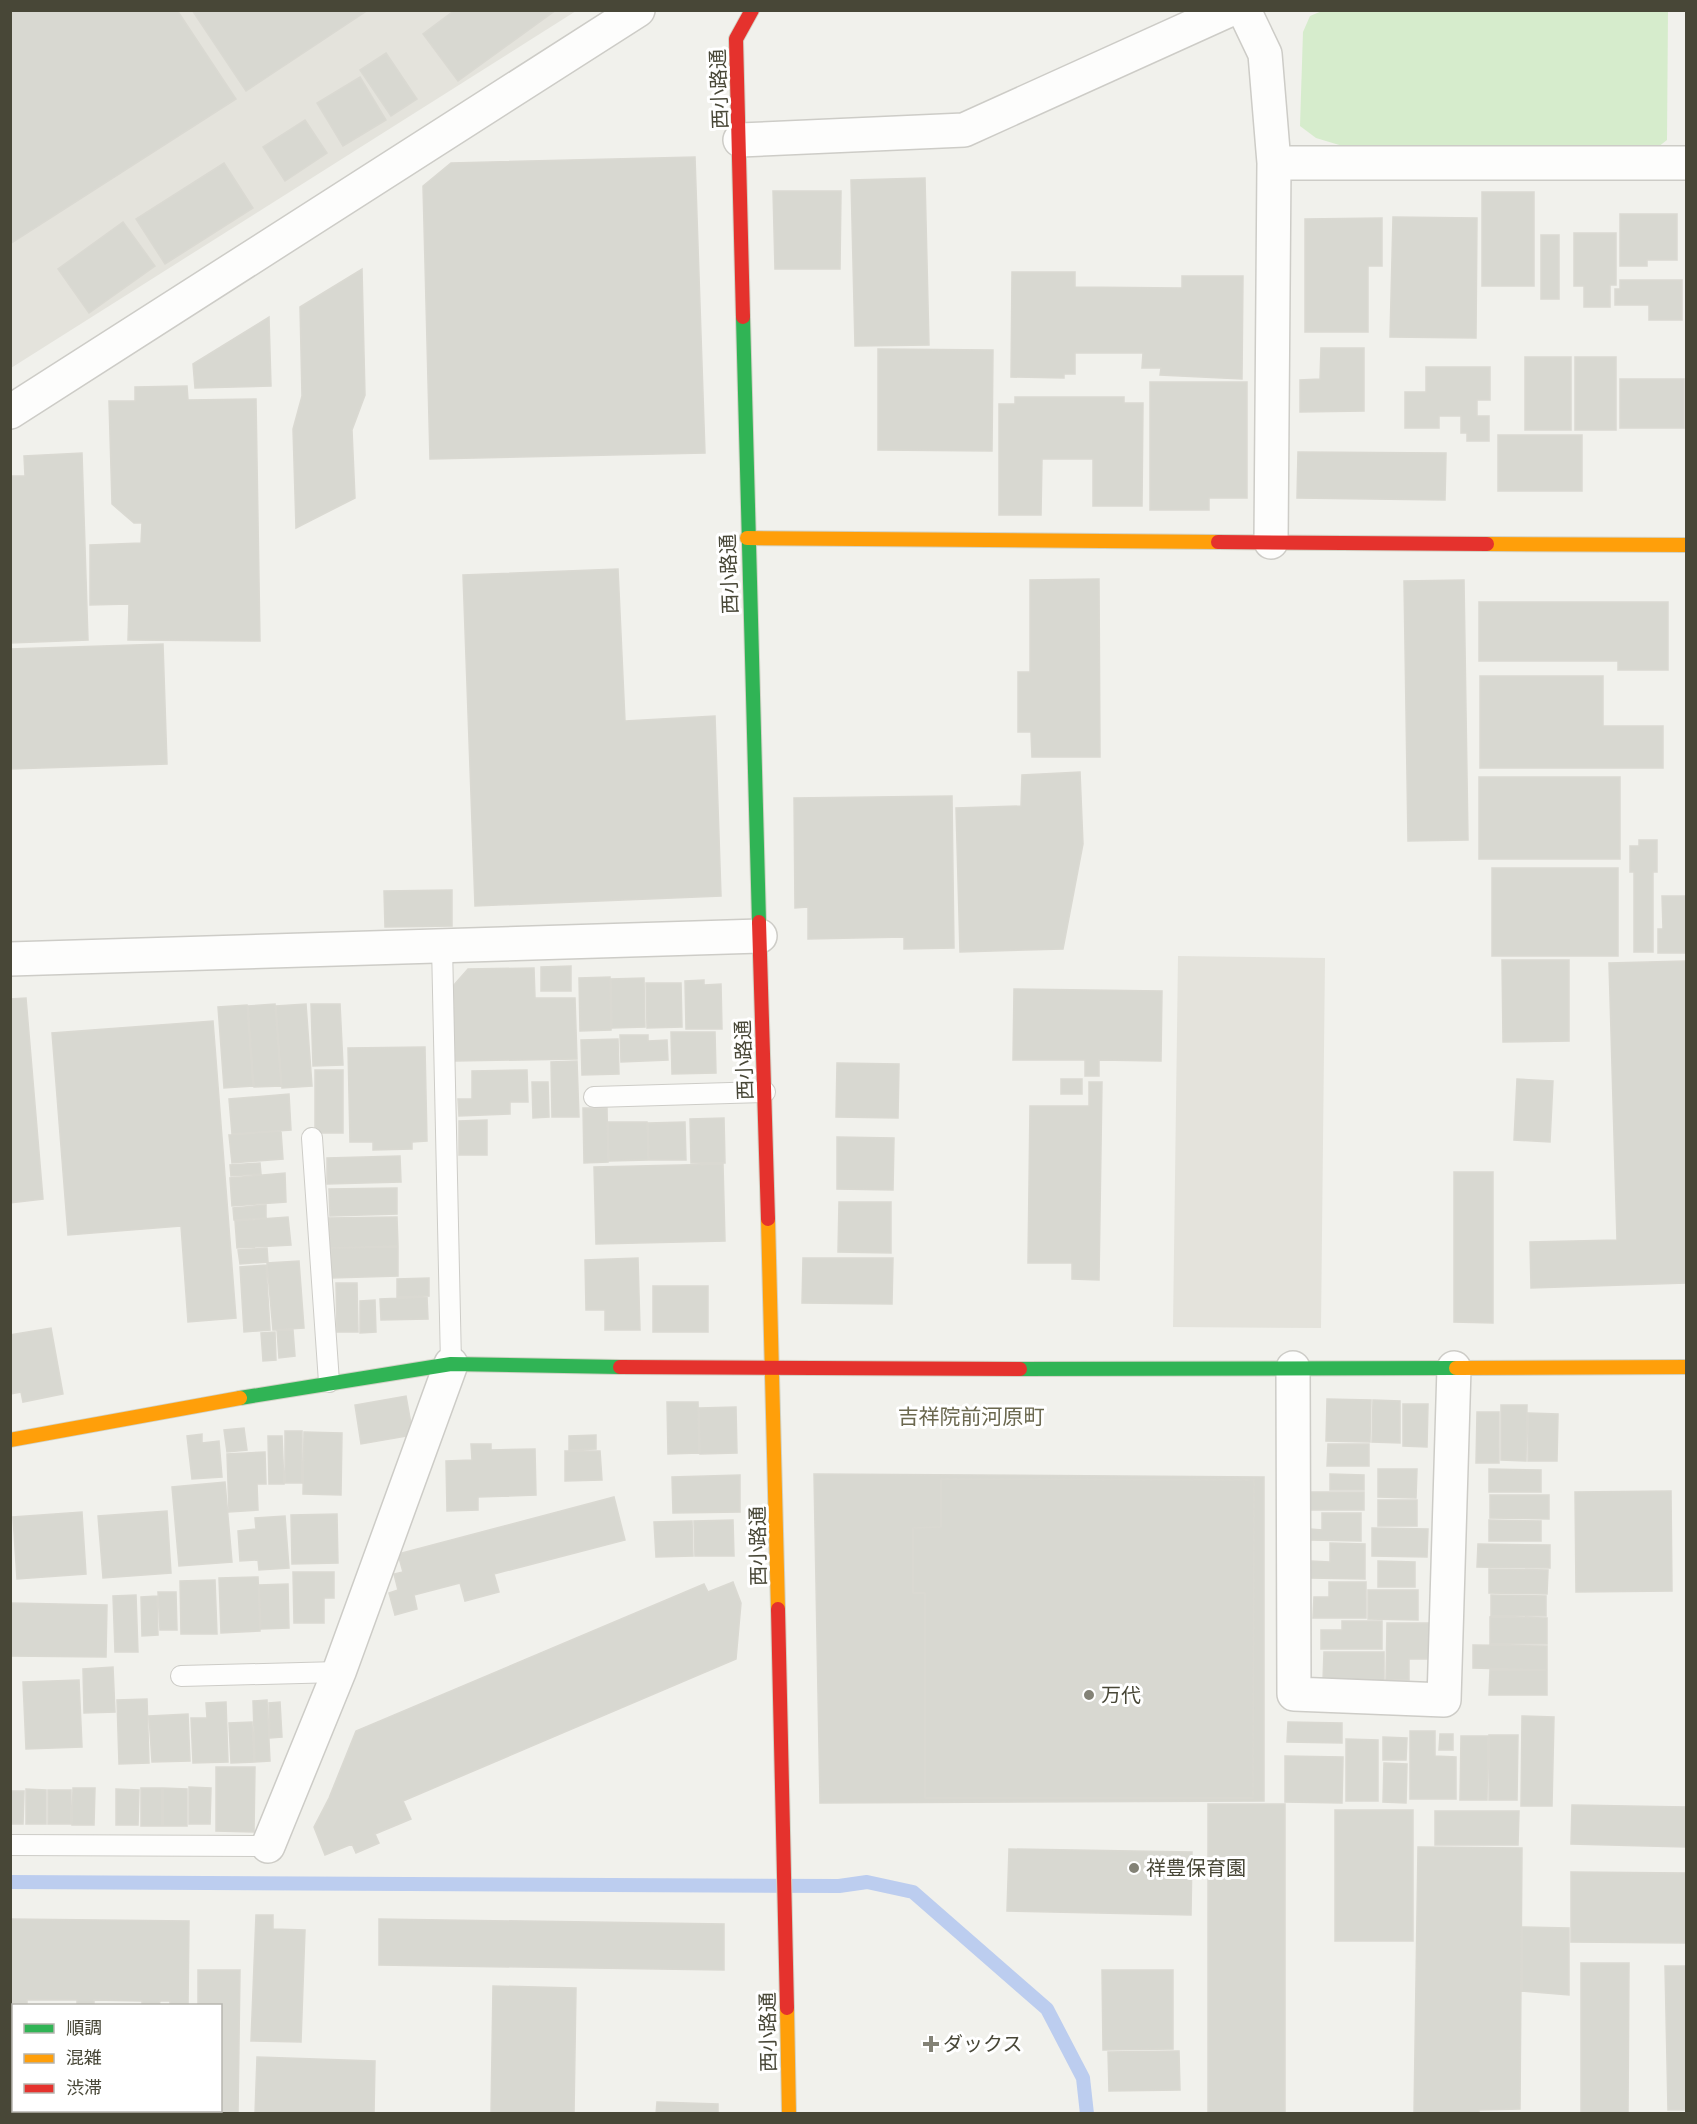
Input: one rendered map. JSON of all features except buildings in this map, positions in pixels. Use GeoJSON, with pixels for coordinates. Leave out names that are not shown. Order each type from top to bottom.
{"type":"FeatureCollection","features":[{"type":"Feature","properties":{"kind":"street"},"geometry":{"type":"LineString","coordinates":[[10,411],[638,10]]}},
{"type":"Feature","properties":{"kind":"street","name":"西小路通"},"geometry":{"type":"LineString","coordinates":[[752,10],[736,39],[747,538],[773,1370],[789,2114]]}},
{"type":"Feature","properties":{"kind":"street"},"geometry":{"type":"LineString","coordinates":[[740,140],[964,130],[1229,10]]}},
{"type":"Feature","properties":{"kind":"street"},"geometry":{"type":"LineString","coordinates":[[1244,10],[1265,54],[1274,163],[1271,542]]}},
{"type":"Feature","properties":{"kind":"street"},"geometry":{"type":"LineString","coordinates":[[1274,163],[1686,163]]}},
{"type":"Feature","properties":{"kind":"street"},"geometry":{"type":"LineString","coordinates":[[747,538],[1686,545]]}},
{"type":"Feature","properties":{"kind":"street"},"geometry":{"type":"LineString","coordinates":[[10,959],[760,936]]}},
{"type":"Feature","properties":{"kind":"street"},"geometry":{"type":"LineString","coordinates":[[268,1846],[339,1672],[450,1364]]}},
{"type":"Feature","properties":{"kind":"street"},"geometry":{"type":"LineString","coordinates":[[10,1440],[329,1382],[450,1364],[773,1370],[1686,1367]]}},
{"type":"Feature","properties":{"kind":"street"},"geometry":{"type":"LineString","coordinates":[[1293,1368],[1294,1694],[1444,1700],[1454,1368]]}},
{"type":"Feature","properties":{"kind":"lane"},"geometry":{"type":"LineString","coordinates":[[442,945],[450,1364]]}},
{"type":"Feature","properties":{"kind":"lane"},"geometry":{"type":"LineString","coordinates":[[594,1097],[765,1092]]}},
{"type":"Feature","properties":{"kind":"lane"},"geometry":{"type":"LineString","coordinates":[[312,1138],[329,1382]]}},
{"type":"Feature","properties":{"kind":"lane"},"geometry":{"type":"LineString","coordinates":[[181,1676],[339,1672]]}},
{"type":"Feature","properties":{"kind":"lane"},"geometry":{"type":"LineString","coordinates":[[10,1845],[268,1846]]}},
{"type":"Feature","properties":{"kind":"shaded area"},"geometry":{"type":"Polygon","coordinates":[[[11,11],[576,11],[11,368],[11,11]]]}},
{"type":"Feature","properties":{"kind":"shaded area"},"geometry":{"type":"Polygon","coordinates":[[[1178,956],[1325,958],[1321,1328],[1173,1327],[1178,956]]]}},
{"type":"Feature","properties":{"kind":"green space"},"geometry":{"type":"Polygon","coordinates":[[[1322,11],[1668,11],[1667,140],[1658,147],[1346,147],[1316,138],[1300,126],[1303,32],[1310,16],[1322,11]]]}},
{"type":"Feature","properties":{"kind":"waterway"},"geometry":{"type":"LineString","coordinates":[[10,1882],[839,1886],[867,1882],[913,1892],[1047,2009],[1083,2078],[1087,2114]]}},
{"type":"Feature","properties":{"kind":"traffic: fast"},"geometry":{"type":"LineString","coordinates":[[743,317],[759,922]]}},
{"type":"Feature","properties":{"kind":"traffic: fast"},"geometry":{"type":"LineString","coordinates":[[240,1398],[451,1364],[620,1367]]}},
{"type":"Feature","properties":{"kind":"traffic: fast"},"geometry":{"type":"LineString","coordinates":[[1020,1369],[1456,1368]]}},
{"type":"Feature","properties":{"kind":"traffic: slow"},"geometry":{"type":"LineString","coordinates":[[747,538],[1218,542]]}},
{"type":"Feature","properties":{"kind":"traffic: slow"},"geometry":{"type":"LineString","coordinates":[[1487,544],[1686,545]]}},
{"type":"Feature","properties":{"kind":"traffic: slow"},"geometry":{"type":"LineString","coordinates":[[768,1219],[778,1609]]}},
{"type":"Feature","properties":{"kind":"traffic: slow"},"geometry":{"type":"LineString","coordinates":[[1456,1368],[1686,1367]]}},
{"type":"Feature","properties":{"kind":"traffic: slow"},"geometry":{"type":"LineString","coordinates":[[10,1440],[240,1398]]}},
{"type":"Feature","properties":{"kind":"traffic: slow"},"geometry":{"type":"LineString","coordinates":[[787,2008],[789,2114]]}},
{"type":"Feature","properties":{"kind":"traffic: jam"},"geometry":{"type":"LineString","coordinates":[[743,317],[736,39],[752,10]]}},
{"type":"Feature","properties":{"kind":"traffic: jam"},"geometry":{"type":"LineString","coordinates":[[1218,542],[1487,544]]}},
{"type":"Feature","properties":{"kind":"traffic: jam"},"geometry":{"type":"LineString","coordinates":[[759,922],[768,1219]]}},
{"type":"Feature","properties":{"kind":"traffic: jam"},"geometry":{"type":"LineString","coordinates":[[620,1367],[1020,1369]]}},
{"type":"Feature","properties":{"kind":"traffic: jam"},"geometry":{"type":"LineString","coordinates":[[778,1609],[787,2008]]}},
{"type":"Feature","properties":{"kind":"place","name":"万代"},"geometry":{"type":"Point","coordinates":[1089,1695]}},
{"type":"Feature","properties":{"kind":"place","name":"祥豊保育園"},"geometry":{"type":"Point","coordinates":[1134,1868]}},
{"type":"Feature","properties":{"kind":"place","name":"ダックス"},"geometry":{"type":"Point","coordinates":[931,2044]}},
{"type":"Feature","properties":{"kind":"district","name":"吉祥院前河原町"},"geometry":{"type":"Point","coordinates":[971,1417]}}]}
